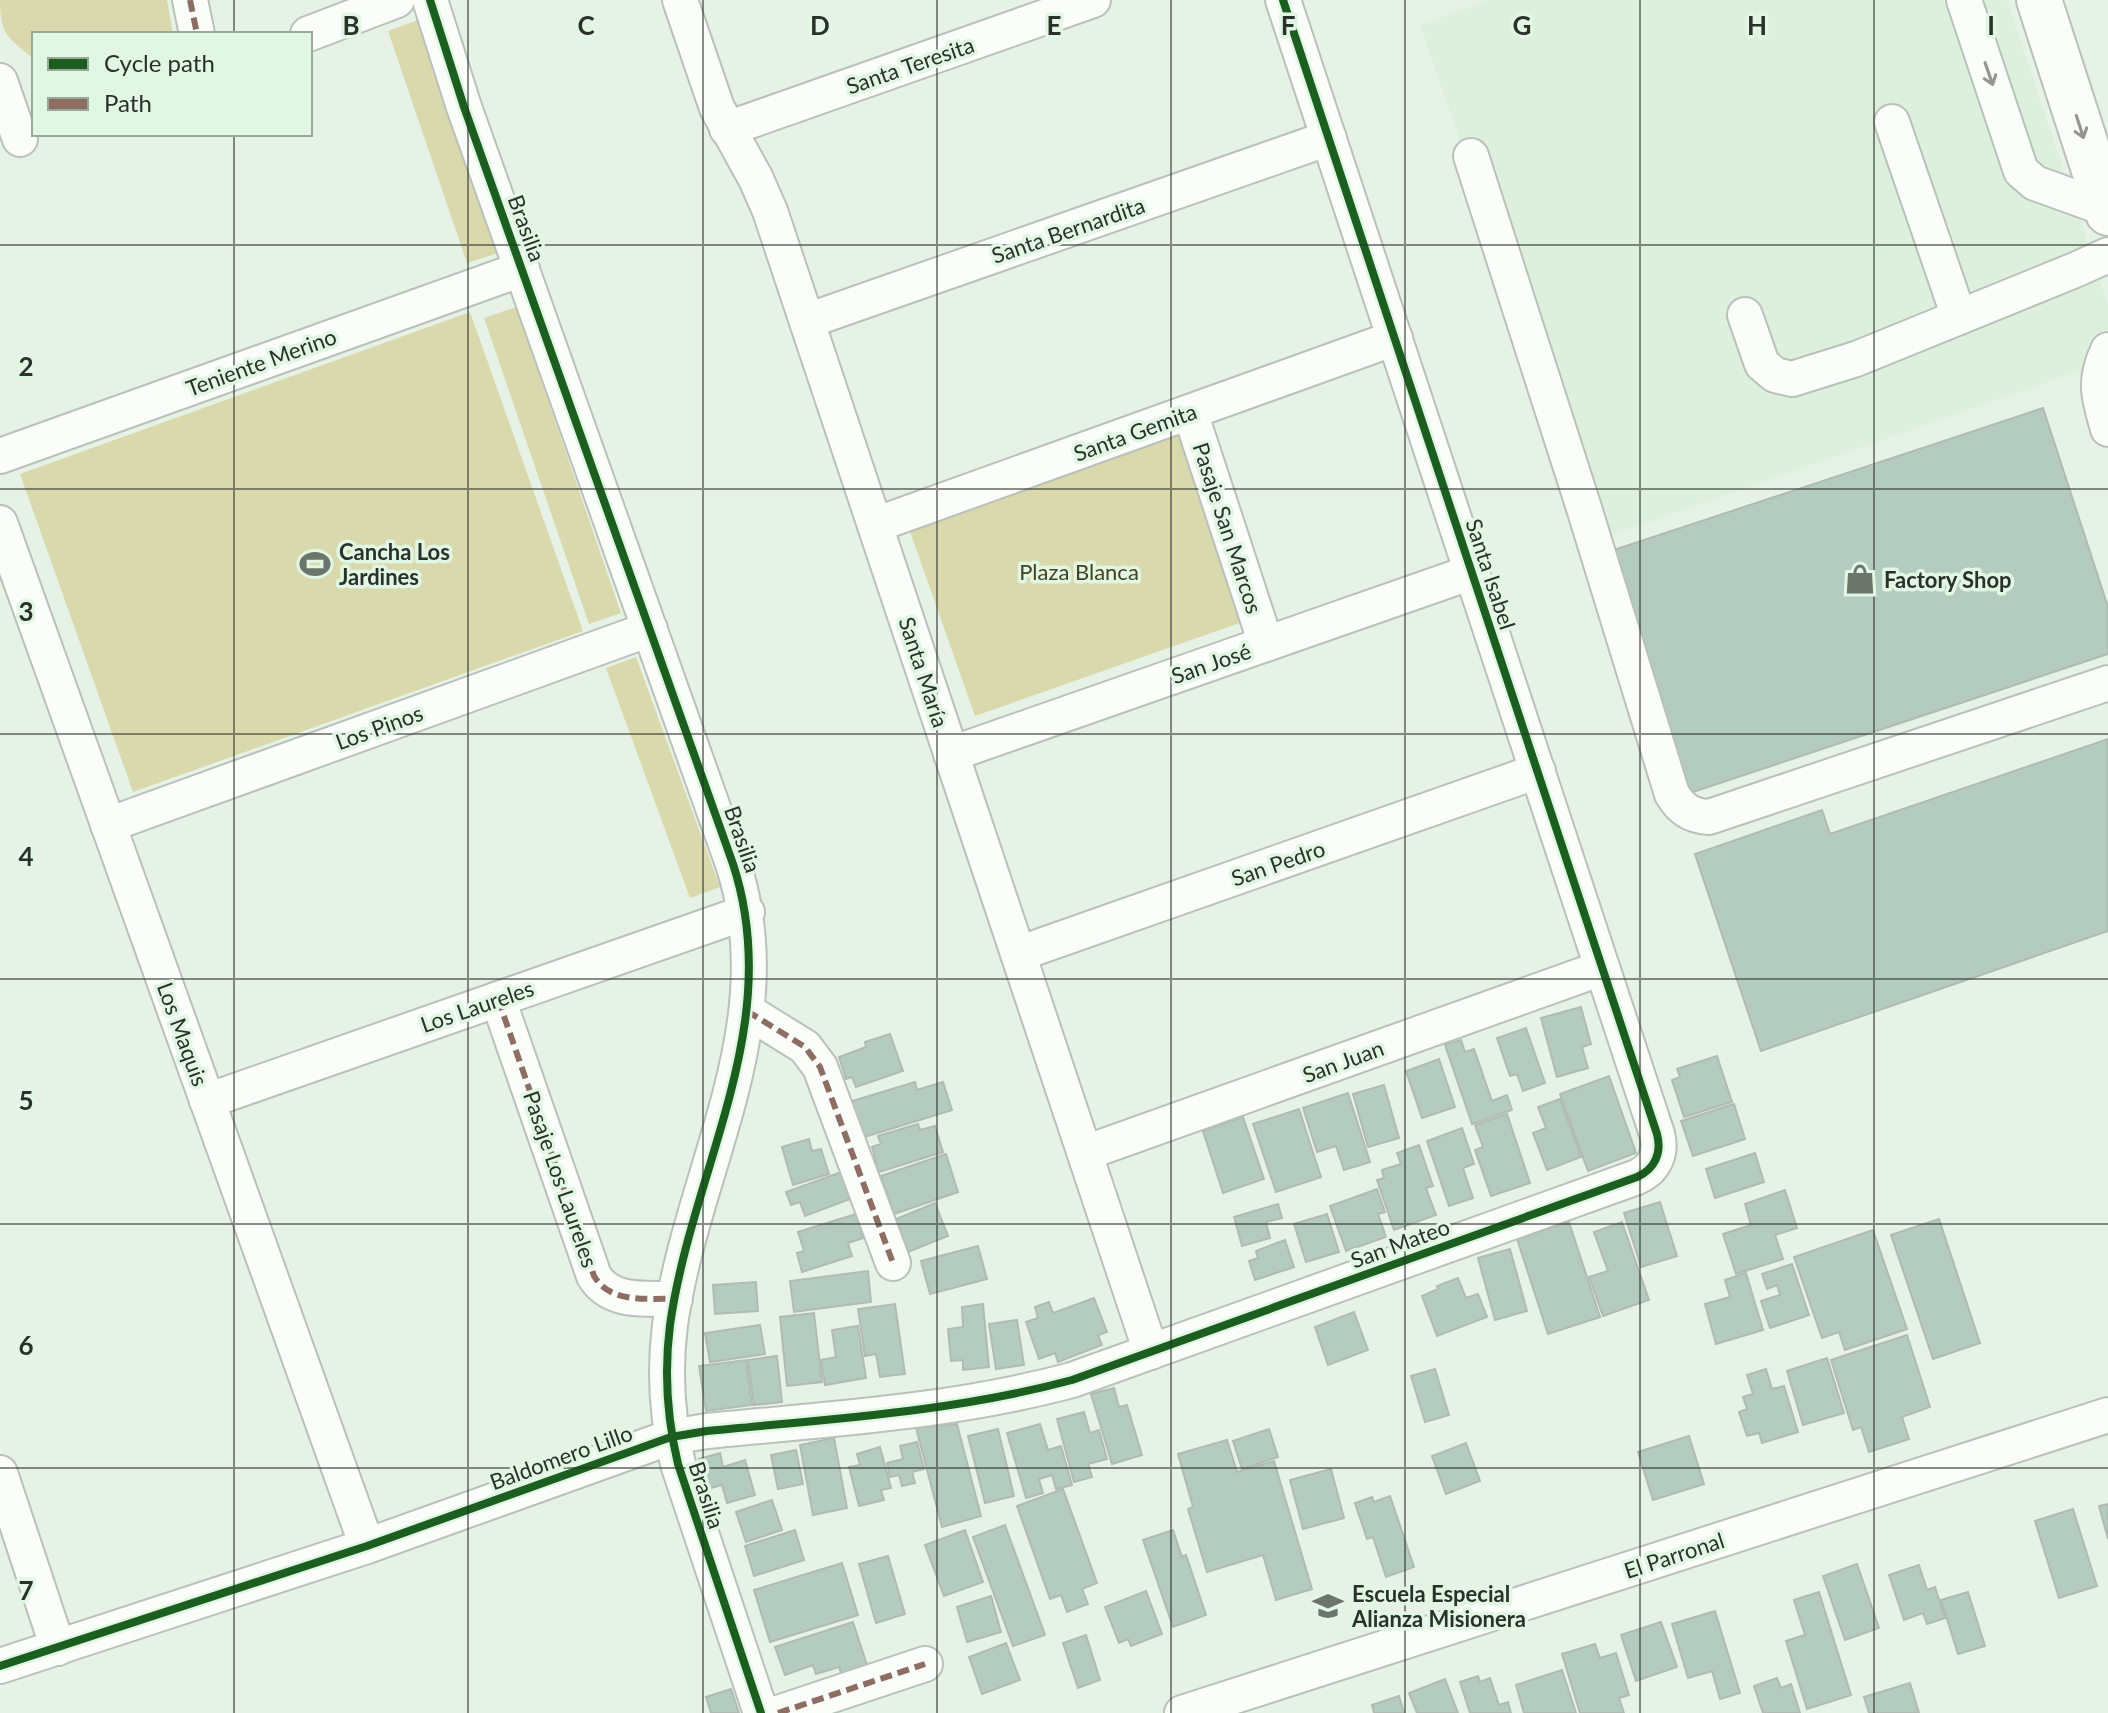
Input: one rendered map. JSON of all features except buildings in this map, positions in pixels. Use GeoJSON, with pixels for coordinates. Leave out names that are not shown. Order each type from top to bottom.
{"type":"FeatureCollection","features":[{"type":"Feature","properties":{"kind":"main road"},"geometry":{"type":"LineString","coordinates":[[2039,0],[2107,211]]}},
{"type":"Feature","properties":{"kind":"street"},"geometry":{"type":"LineString","coordinates":[[190,0],[197,32]]}},
{"type":"Feature","properties":{"kind":"street"},"geometry":{"type":"LineString","coordinates":[[312,32],[397,0]]}},
{"type":"Feature","properties":{"kind":"street","name":"Brasilia"},"geometry":{"type":"LineString","coordinates":[[430,0],[733,864],[747,912],[750,957],[747,1011],[733,1095],[694,1220],[675,1299],[666,1384],[671,1437],[678,1464],[761,1713]]}},
{"type":"Feature","properties":{"kind":"street","name":"Santa María"},"geometry":{"type":"LineString","coordinates":[[680,0],[709,87],[727,129],[763,195],[807,321],[1151,1352]]}},
{"type":"Feature","properties":{"kind":"street","name":"Santa Teresita"},"geometry":{"type":"LineString","coordinates":[[727,129],[1093,0]]}},
{"type":"Feature","properties":{"kind":"street","name":"Santa Isabel"},"geometry":{"type":"LineString","coordinates":[[1283,0],[1657,1134],[1659,1152],[1656,1160]]}},
{"type":"Feature","properties":{"kind":"street"},"geometry":{"type":"LineString","coordinates":[[1964,0],[2021,171],[2035,183],[2107,211]]}},
{"type":"Feature","properties":{"kind":"street"},"geometry":{"type":"LineString","coordinates":[[0,81],[19,140]]}},
{"type":"Feature","properties":{"kind":"street"},"geometry":{"type":"LineString","coordinates":[[1892,122],[1959,317]]}},
{"type":"Feature","properties":{"kind":"street","name":"Santa Bernardita"},"geometry":{"type":"LineString","coordinates":[[807,321],[1329,138]]}},
{"type":"Feature","properties":{"kind":"street"},"geometry":{"type":"LineString","coordinates":[[1471,156],[1672,794],[1679,805],[1699,816],[1709,817],[2108,683]]}},
{"type":"Feature","properties":{"kind":"street"},"geometry":{"type":"LineString","coordinates":[[1745,315],[1762,364],[1775,375],[1792,379],[1856,359],[2108,255]]}},
{"type":"Feature","properties":{"kind":"street","name":"Teniente Merino"},"geometry":{"type":"LineString","coordinates":[[0,456],[522,269]]}},
{"type":"Feature","properties":{"kind":"street","name":"Santa Gemita"},"geometry":{"type":"LineString","coordinates":[[875,525],[1395,338]]}},
{"type":"Feature","properties":{"kind":"street"},"geometry":{"type":"LineString","coordinates":[[2108,350],[2100,367],[2097,391],[2108,429]]}},
{"type":"Feature","properties":{"kind":"street","name":"Pasaje San Marcos"},"geometry":{"type":"LineString","coordinates":[[1190,412],[1266,644]]}},
{"type":"Feature","properties":{"kind":"street","name":"Los Maquis"},"geometry":{"type":"LineString","coordinates":[[0,523],[367,1546]]}},
{"type":"Feature","properties":{"kind":"street","name":"San José"},"geometry":{"type":"LineString","coordinates":[[951,754],[1472,572]]}},
{"type":"Feature","properties":{"kind":"street","name":"Los Pinos"},"geometry":{"type":"LineString","coordinates":[[108,825],[650,629]]}},
{"type":"Feature","properties":{"kind":"street","name":"San Pedro"},"geometry":{"type":"LineString","coordinates":[[1018,954],[1538,771]]}},
{"type":"Feature","properties":{"kind":"street","name":"Los Laureles"},"geometry":{"type":"LineString","coordinates":[[207,1101],[747,912]]}},
{"type":"Feature","properties":{"kind":"street","name":"San Juan"},"geometry":{"type":"LineString","coordinates":[[1085,1153],[1602,968]]}},
{"type":"Feature","properties":{"kind":"street","name":"Pasaje Los Laureles"},"geometry":{"type":"LineString","coordinates":[[498,999],[594,1276],[604,1289],[614,1295],[675,1299]]}},
{"type":"Feature","properties":{"kind":"street"},"geometry":{"type":"LineString","coordinates":[[747,1011],[805,1047],[820,1067],[893,1263]]}},
{"type":"Feature","properties":{"kind":"street","name":"San Mateo"},"geometry":{"type":"LineString","coordinates":[[1151,1352],[1637,1177],[1656,1160]]}},
{"type":"Feature","properties":{"kind":"street","name":"Baldomero Lillo"},"geometry":{"type":"LineString","coordinates":[[0,1666],[367,1546],[671,1437],[991,1400],[1072,1380],[1151,1352]]}},
{"type":"Feature","properties":{"kind":"street","name":"El Parronal"},"geometry":{"type":"LineString","coordinates":[[1182,1713],[1243,1704],[2108,1415]]}},
{"type":"Feature","properties":{"kind":"street"},"geometry":{"type":"LineString","coordinates":[[0,1473],[58,1648]]}},
{"type":"Feature","properties":{"kind":"street"},"geometry":{"type":"LineString","coordinates":[[778,1713],[925,1664]]}},
{"type":"Feature","properties":{"kind":"shaded area"},"geometry":{"type":"Polygon","coordinates":[[[1490,0],[2007,0],[2108,304],[2108,361],[1598,540],[1420,25],[1490,0]]]}},
{"type":"Feature","properties":{"kind":"green space"},"geometry":{"type":"Polygon","coordinates":[[[0,0],[167,0],[173,32],[32,32],[32,57],[7,35],[0,0]]]}},
{"type":"Feature","properties":{"kind":"green space"},"geometry":{"type":"Polygon","coordinates":[[[418,20],[498,253],[467,263],[388,31],[418,20]]]}},
{"type":"Feature","properties":{"kind":"green space"},"geometry":{"type":"Polygon","coordinates":[[[516,307],[621,613],[589,624],[484,318],[516,307]]]}},
{"type":"Feature","properties":{"kind":"green space","name":"Cancha Los Jardines"},"geometry":{"type":"Polygon","coordinates":[[[470,312],[583,631],[133,792],[20,474],[470,312]]]}},
{"type":"Feature","properties":{"kind":"green space","name":"Plaza Blanca"},"geometry":{"type":"Polygon","coordinates":[[[1183,425],[1251,619],[975,716],[907,523],[1183,425]]]}},
{"type":"Feature","properties":{"kind":"green space"},"geometry":{"type":"Polygon","coordinates":[[[636,657],[720,887],[690,898],[606,668],[636,657]]]}},
{"type":"Feature","properties":{"kind":"marked path"},"geometry":{"type":"LineString","coordinates":[[190,0],[197,32]]}},
{"type":"Feature","properties":{"kind":"marked path"},"geometry":{"type":"LineString","coordinates":[[498,999],[594,1276],[601,1285],[619,1295],[641,1299],[675,1299]]}},
{"type":"Feature","properties":{"kind":"marked path"},"geometry":{"type":"LineString","coordinates":[[747,1011],[805,1047],[820,1067],[893,1263]]}},
{"type":"Feature","properties":{"kind":"marked path"},"geometry":{"type":"LineString","coordinates":[[778,1713],[925,1664]]}},
{"type":"Feature","properties":{"kind":"cycle path"},"geometry":{"type":"LineString","coordinates":[[430,0],[464,107],[733,864],[746,924],[749,982],[742,1040],[730,1096],[681,1267],[670,1325],[667,1378],[671,1429],[678,1464],[761,1713]]}},
{"type":"Feature","properties":{"kind":"cycle path"},"geometry":{"type":"LineString","coordinates":[[0,1666],[367,1546],[671,1437],[937,1407],[1072,1380],[1637,1177],[1653,1165],[1659,1148],[1657,1134],[1283,0]]}},
{"type":"Feature","properties":{"kind":"place","name":"Cancha Los Jardines"},"geometry":{"type":"Point","coordinates":[315,564]}},
{"type":"Feature","properties":{"kind":"place","name":"Factory Shop"},"geometry":{"type":"Point","coordinates":[1860,579]}},
{"type":"Feature","properties":{"kind":"place","name":"Escuela Especial Alianza Misionera"},"geometry":{"type":"Point","coordinates":[1328,1606]}}]}
